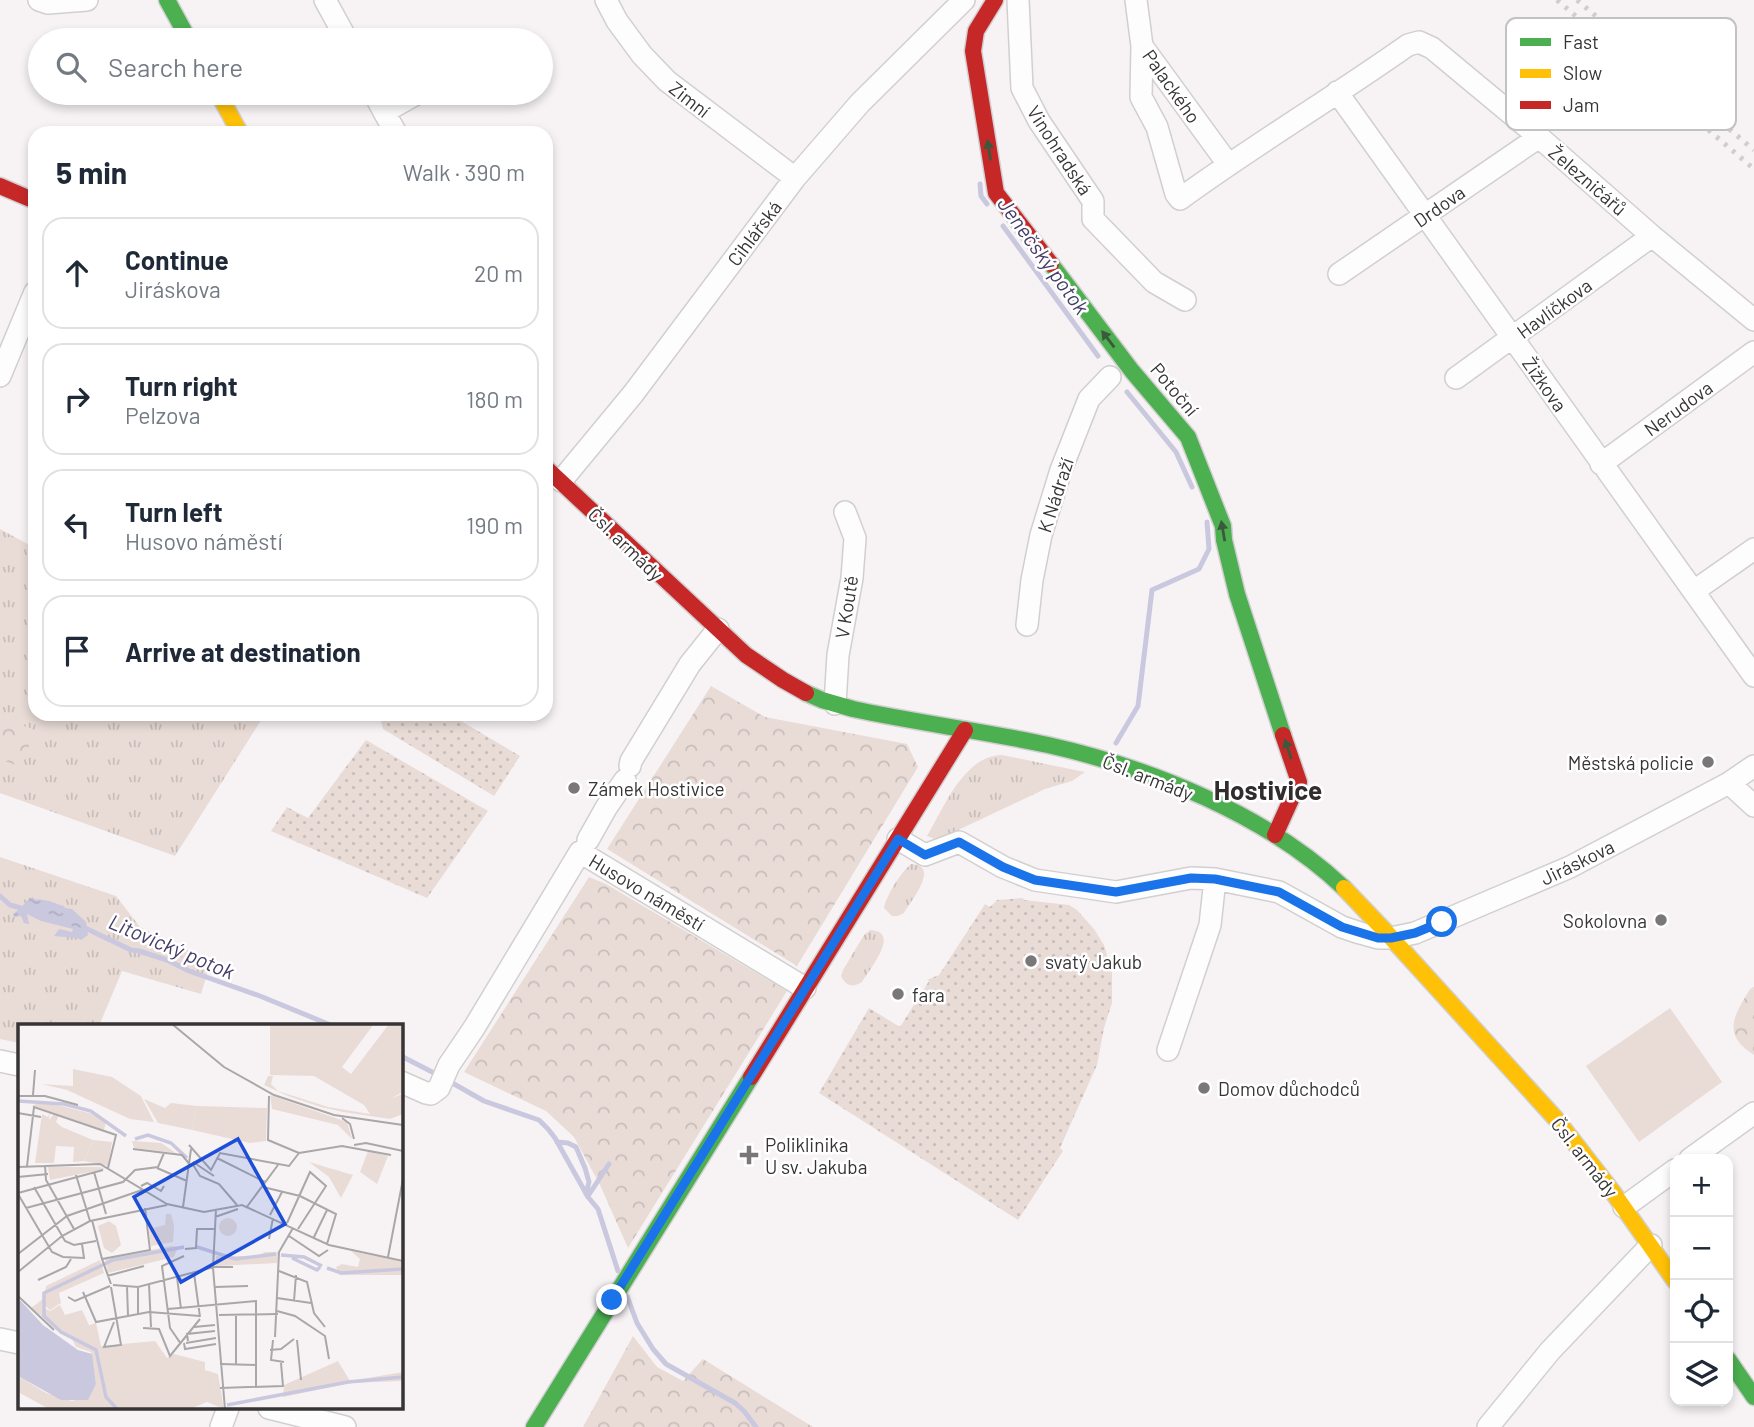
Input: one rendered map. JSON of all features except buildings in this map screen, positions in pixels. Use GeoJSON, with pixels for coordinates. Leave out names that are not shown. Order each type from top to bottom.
{"type":"FeatureCollection","features":[{"type":"Feature","properties":{"kind":"street"},"geometry":{"type":"LineString","coordinates":[[39,0],[48,3],[87,0]]}},
{"type":"Feature","properties":{"kind":"street"},"geometry":{"type":"LineString","coordinates":[[167,0],[182,28]]}},
{"type":"Feature","properties":{"kind":"street"},"geometry":{"type":"LineString","coordinates":[[325,0],[340,28]]}},
{"type":"Feature","properties":{"kind":"street","name":"Zimní"},"geometry":{"type":"LineString","coordinates":[[606,0],[617,21],[642,55],[667,81],[795,178]]}},
{"type":"Feature","properties":{"kind":"street","name":"Potoční"},"geometry":{"type":"LineString","coordinates":[[995,0],[976,31],[973,51],[996,193],[1132,371],[1188,437],[1223,526],[1237,594],[1299,782],[1275,835]]}},
{"type":"Feature","properties":{"kind":"street","name":"Vinohradská"},"geometry":{"type":"LineString","coordinates":[[1018,0],[1022,88],[1039,121],[1093,201],[1093,219],[1154,282],[1185,300]]}},
{"type":"Feature","properties":{"kind":"street","name":"Palackého"},"geometry":{"type":"LineString","coordinates":[[1136,0],[1142,46],[1228,164]]}},
{"type":"Feature","properties":{"kind":"street","name":"Cihlářská"},"geometry":{"type":"LineString","coordinates":[[553,475],[633,394],[795,178],[860,103],[957,4]]}},
{"type":"Feature","properties":{"kind":"street","name":"Železničářů"},"geometry":{"type":"LineString","coordinates":[[1337,92],[1408,45],[1419,42],[1432,48],[1506,110]]}},
{"type":"Feature","properties":{"kind":"street"},"geometry":{"type":"LineString","coordinates":[[1142,46],[1141,97],[1157,127],[1176,194],[1180,199],[1337,92]]}},
{"type":"Feature","properties":{"kind":"street","name":"Žižkova"},"geometry":{"type":"LineString","coordinates":[[1337,92],[1754,676]]}},
{"type":"Feature","properties":{"kind":"street"},"geometry":{"type":"LineString","coordinates":[[225,105],[236,126]]}},
{"type":"Feature","properties":{"kind":"street"},"geometry":{"type":"LineString","coordinates":[[381,105],[392,126]]}},
{"type":"Feature","properties":{"kind":"street","name":"Železničářů"},"geometry":{"type":"LineString","coordinates":[[1531,130],[1754,320]]}},
{"type":"Feature","properties":{"kind":"street","name":"Drdova"},"geometry":{"type":"LineString","coordinates":[[1339,274],[1539,137]]}},
{"type":"Feature","properties":{"kind":"street"},"geometry":{"type":"LineString","coordinates":[[0,186],[28,198]]}},
{"type":"Feature","properties":{"kind":"street","name":"Havlíčkova"},"geometry":{"type":"LineString","coordinates":[[1456,378],[1652,236]]}},
{"type":"Feature","properties":{"kind":"street"},"geometry":{"type":"LineString","coordinates":[[0,376],[28,309]]}},
{"type":"Feature","properties":{"kind":"street","name":"Nerudova"},"geometry":{"type":"LineString","coordinates":[[1601,464],[1754,352]]}},
{"type":"Feature","properties":{"kind":"street","name":"K Nádraží"},"geometry":{"type":"LineString","coordinates":[[1027,625],[1039,546],[1061,470],[1089,399],[1110,377]]}},
{"type":"Feature","properties":{"kind":"street","name":"Čsl. armády"},"geometry":{"type":"LineString","coordinates":[[553,475],[746,655],[818,699],[1093,756],[1142,772],[1231,811],[1304,854],[1357,901],[1538,1098],[1624,1207],[1674,1280]]}},
{"type":"Feature","properties":{"kind":"street","name":"V Koutě"},"geometry":{"type":"LineString","coordinates":[[835,704],[838,655],[852,578],[855,538],[845,512]]}},
{"type":"Feature","properties":{"kind":"street"},"geometry":{"type":"LineString","coordinates":[[1693,592],[1754,549]]}},
{"type":"Feature","properties":{"kind":"street","name":"Husovo náměstí"},"geometry":{"type":"LineString","coordinates":[[588,840],[628,773],[631,761],[690,664],[718,629]]}},
{"type":"Feature","properties":{"kind":"street"},"geometry":{"type":"LineString","coordinates":[[534,1427],[965,730]]}},
{"type":"Feature","properties":{"kind":"street","name":"Jiráskova"},"geometry":{"type":"LineString","coordinates":[[1391,938],[1415,933],[1570,867],[1730,783],[1754,766]]}},
{"type":"Feature","properties":{"kind":"street"},"geometry":{"type":"LineString","coordinates":[[1730,783],[1754,806]]}},
{"type":"Feature","properties":{"kind":"street"},"geometry":{"type":"LineString","coordinates":[[898,839],[925,855],[959,842],[1003,867],[1035,880],[1116,892],[1191,878],[1215,879],[1279,892],[1342,927],[1378,938],[1391,938]]}},
{"type":"Feature","properties":{"kind":"street","name":"Husovo náměstí"},"geometry":{"type":"LineString","coordinates":[[402,1082],[431,1094],[439,1088],[449,1065],[580,852],[805,988]]}},
{"type":"Feature","properties":{"kind":"street"},"geometry":{"type":"LineString","coordinates":[[1168,1050],[1210,925],[1215,879]]}},
{"type":"Feature","properties":{"kind":"street"},"geometry":{"type":"LineString","coordinates":[[0,1061],[18,1065]]}},
{"type":"Feature","properties":{"kind":"street"},"geometry":{"type":"LineString","coordinates":[[1697,1154],[1754,1113]]}},
{"type":"Feature","properties":{"kind":"street"},"geometry":{"type":"LineString","coordinates":[[1624,1207],[1670,1174]]}},
{"type":"Feature","properties":{"kind":"street"},"geometry":{"type":"LineString","coordinates":[[1488,1427],[1550,1350],[1651,1245]]}},
{"type":"Feature","properties":{"kind":"street"},"geometry":{"type":"LineString","coordinates":[[0,1339],[18,1343]]}},
{"type":"Feature","properties":{"kind":"street"},"geometry":{"type":"LineString","coordinates":[[1733,1366],[1754,1397]]}},
{"type":"Feature","properties":{"kind":"street"},"geometry":{"type":"LineString","coordinates":[[221,1427],[227,1410]]}},
{"type":"Feature","properties":{"kind":"street"},"geometry":{"type":"LineString","coordinates":[[277,1410],[345,1427]]}},
{"type":"Feature","properties":{"kind":"green space"},"geometry":{"type":"Polygon","coordinates":[[[0,529],[28,544],[28,721],[261,721],[175,856],[0,793],[0,529]]]}},
{"type":"Feature","properties":{"kind":"green space"},"geometry":{"type":"Polygon","coordinates":[[[711,686],[765,717],[907,744],[918,767],[797,966],[607,849],[711,686]]]}},
{"type":"Feature","properties":{"kind":"green space"},"geometry":{"type":"Polygon","coordinates":[[[0,717],[35,730],[21,767],[0,759],[0,717]]]}},
{"type":"Feature","properties":{"kind":"green space"},"geometry":{"type":"Polygon","coordinates":[[[381,721],[461,721],[520,756],[494,796],[383,729],[381,721]]]}},
{"type":"Feature","properties":{"kind":"green space"},"geometry":{"type":"Polygon","coordinates":[[[366,740],[488,811],[427,898],[271,831],[287,807],[308,818],[366,740]]]}},
{"type":"Feature","properties":{"kind":"green space"},"geometry":{"type":"Polygon","coordinates":[[[1002,755],[1085,772],[1072,781],[1045,789],[937,840],[927,836],[956,785],[966,774],[976,764],[1002,755]]]}},
{"type":"Feature","properties":{"kind":"green space"},"geometry":{"type":"Polygon","coordinates":[[[0,857],[116,896],[140,927],[211,961],[201,994],[122,971],[100,1024],[18,1024],[18,1043],[0,1039],[0,857]]]}},
{"type":"Feature","properties":{"kind":"green space"},"geometry":{"type":"Polygon","coordinates":[[[911,864],[924,870],[924,877],[904,913],[892,916],[884,908],[885,903],[899,878],[911,864]]]}},
{"type":"Feature","properties":{"kind":"green space"},"geometry":{"type":"Polygon","coordinates":[[[589,877],[606,884],[787,991],[628,1248],[600,1185],[574,1137],[546,1111],[464,1072],[589,877]]]}},
{"type":"Feature","properties":{"kind":"green space"},"geometry":{"type":"Polygon","coordinates":[[[1023,898],[1069,905],[1094,929],[1104,945],[1112,972],[1112,1003],[1097,1065],[1060,1148],[1063,1151],[1018,1220],[819,1093],[869,1008],[900,1027],[929,981],[927,980],[939,975],[985,904],[990,907],[997,900],[1023,898]]]}},
{"type":"Feature","properties":{"kind":"green space"},"geometry":{"type":"Polygon","coordinates":[[[870,930],[879,932],[883,937],[881,952],[862,982],[850,985],[841,976],[843,970],[864,935],[870,930]]]}},
{"type":"Feature","properties":{"kind":"green space"},"geometry":{"type":"Polygon","coordinates":[[[1754,987],[1754,1055],[1737,1040],[1734,1024],[1739,1008],[1754,987]]]}},
{"type":"Feature","properties":{"kind":"green space"},"geometry":{"type":"Polygon","coordinates":[[[1670,1008],[1722,1082],[1639,1142],[1586,1066],[1670,1008]]]}},
{"type":"Feature","properties":{"kind":"green space"},"geometry":{"type":"Polygon","coordinates":[[[633,1336],[657,1367],[683,1381],[703,1359],[813,1427],[583,1427],[633,1336]]]}},
{"type":"Feature","properties":{"kind":"water"},"geometry":{"type":"Polygon","coordinates":[[[33,897],[35,900],[46,900],[72,909],[86,922],[88,935],[81,940],[54,936],[59,929],[72,932],[73,929],[41,921],[27,914],[29,924],[24,923],[21,916],[15,917],[13,914],[33,897]]]}},
{"type":"Feature","properties":{"kind":"waterway","name":"Jenečský potok"},"geometry":{"type":"LineString","coordinates":[[980,184],[981,196],[987,204]]}},
{"type":"Feature","properties":{"kind":"waterway","name":"Jenečský potok"},"geometry":{"type":"LineString","coordinates":[[1003,226],[1098,356]]}},
{"type":"Feature","properties":{"kind":"waterway","name":"Jenečský potok"},"geometry":{"type":"LineString","coordinates":[[1127,392],[1176,452],[1192,487]]}},
{"type":"Feature","properties":{"kind":"waterway","name":"Jenečský potok"},"geometry":{"type":"LineString","coordinates":[[1116,743],[1138,706],[1152,590],[1199,569],[1209,549],[1207,522]]}},
{"type":"Feature","properties":{"kind":"waterway","name":"Litovický potok"},"geometry":{"type":"LineString","coordinates":[[0,896],[10,905],[28,910]]}},
{"type":"Feature","properties":{"kind":"waterway","name":"Litovický potok"},"geometry":{"type":"LineString","coordinates":[[83,927],[131,950],[167,960],[189,971],[328,1024]]}},
{"type":"Feature","properties":{"kind":"waterway","name":"Litovický potok"},"geometry":{"type":"LineString","coordinates":[[402,1057],[438,1075]]}},
{"type":"Feature","properties":{"kind":"waterway","name":"Litovický potok"},"geometry":{"type":"LineString","coordinates":[[447,1080],[484,1101],[539,1120],[548,1129],[588,1197],[598,1209],[618,1271]]}},
{"type":"Feature","properties":{"kind":"waterway"},"geometry":{"type":"LineString","coordinates":[[557,1142],[576,1147],[589,1182],[586,1194]]}},
{"type":"Feature","properties":{"kind":"waterway","name":"Jenečský potok"},"geometry":{"type":"LineString","coordinates":[[588,1196],[609,1164]]}},
{"type":"Feature","properties":{"kind":"waterway","name":"Litovický potok"},"geometry":{"type":"LineString","coordinates":[[627,1296],[637,1323],[666,1364],[735,1403],[756,1427]]}},
{"type":"Feature","properties":{"kind":"railway"},"geometry":{"type":"LineString","coordinates":[[1557,0],[1578,18]]}},
{"type":"Feature","properties":{"kind":"railway"},"geometry":{"type":"LineString","coordinates":[[1577,0],[1598,18]]}},
{"type":"Feature","properties":{"kind":"railway"},"geometry":{"type":"LineString","coordinates":[[1709,130],[1754,169]]}},
{"type":"Feature","properties":{"kind":"railway"},"geometry":{"type":"LineString","coordinates":[[1730,130],[1754,150]]}},
{"type":"Feature","properties":{"kind":"traffic: fast"},"geometry":{"type":"LineString","coordinates":[[167,0],[182,28]]}},
{"type":"Feature","properties":{"kind":"traffic: fast"},"geometry":{"type":"LineString","coordinates":[[1051,264],[1132,371],[1188,437],[1223,526],[1237,594],[1283,735]]}},
{"type":"Feature","properties":{"kind":"traffic: fast"},"geometry":{"type":"LineString","coordinates":[[806,693],[853,709],[1048,745],[1167,781],[1244,817],[1280,838],[1344,888]]}},
{"type":"Feature","properties":{"kind":"traffic: fast"},"geometry":{"type":"LineString","coordinates":[[534,1427],[751,1077]]}},
{"type":"Feature","properties":{"kind":"traffic: fast"},"geometry":{"type":"LineString","coordinates":[[1733,1366],[1754,1397]]}},
{"type":"Feature","properties":{"kind":"traffic: slow"},"geometry":{"type":"LineString","coordinates":[[225,105],[236,126]]}},
{"type":"Feature","properties":{"kind":"traffic: slow"},"geometry":{"type":"LineString","coordinates":[[1344,888],[1556,1119],[1612,1191],[1674,1280]]}},
{"type":"Feature","properties":{"kind":"traffic: jam"},"geometry":{"type":"LineString","coordinates":[[995,0],[976,31],[973,51],[996,193],[1051,264]]}},
{"type":"Feature","properties":{"kind":"traffic: jam"},"geometry":{"type":"LineString","coordinates":[[0,186],[28,198]]}},
{"type":"Feature","properties":{"kind":"traffic: jam"},"geometry":{"type":"LineString","coordinates":[[553,475],[746,655],[806,693]]}},
{"type":"Feature","properties":{"kind":"traffic: jam"},"geometry":{"type":"LineString","coordinates":[[751,1077],[965,730]]}},
{"type":"Feature","properties":{"kind":"traffic: jam"},"geometry":{"type":"LineString","coordinates":[[1275,835],[1299,782],[1283,735]]}},
{"type":"Feature","properties":{"kind":"place","name":"Městská policie"},"geometry":{"type":"Point","coordinates":[1708,762]}},
{"type":"Feature","properties":{"kind":"place","name":"Zámek Hostivice"},"geometry":{"type":"Point","coordinates":[574,788]}},
{"type":"Feature","properties":{"kind":"place","name":"Sokolovna"},"geometry":{"type":"Point","coordinates":[1661,920]}},
{"type":"Feature","properties":{"kind":"place","name":"svatý Jakub"},"geometry":{"type":"Point","coordinates":[1031,961]}},
{"type":"Feature","properties":{"kind":"place","name":"fara"},"geometry":{"type":"Point","coordinates":[898,994]}},
{"type":"Feature","properties":{"kind":"place","name":"Domov důchodců"},"geometry":{"type":"Point","coordinates":[1204,1088]}},
{"type":"Feature","properties":{"kind":"place","name":"Poliklinika U sv. Jakuba"},"geometry":{"type":"Point","coordinates":[749,1155]}},
{"type":"Feature","properties":{"kind":"district","name":"Hostivice"},"geometry":{"type":"Point","coordinates":[1268,789]}},
{"type":"Feature","properties":{"kind":"route"},"geometry":{"type":"LineString","coordinates":[[612,1300],[898,839],[925,855],[959,842],[1003,867],[1035,880],[1116,892],[1191,878],[1215,879],[1279,892],[1342,927],[1378,938],[1415,933],[1442,922]]}}]}
